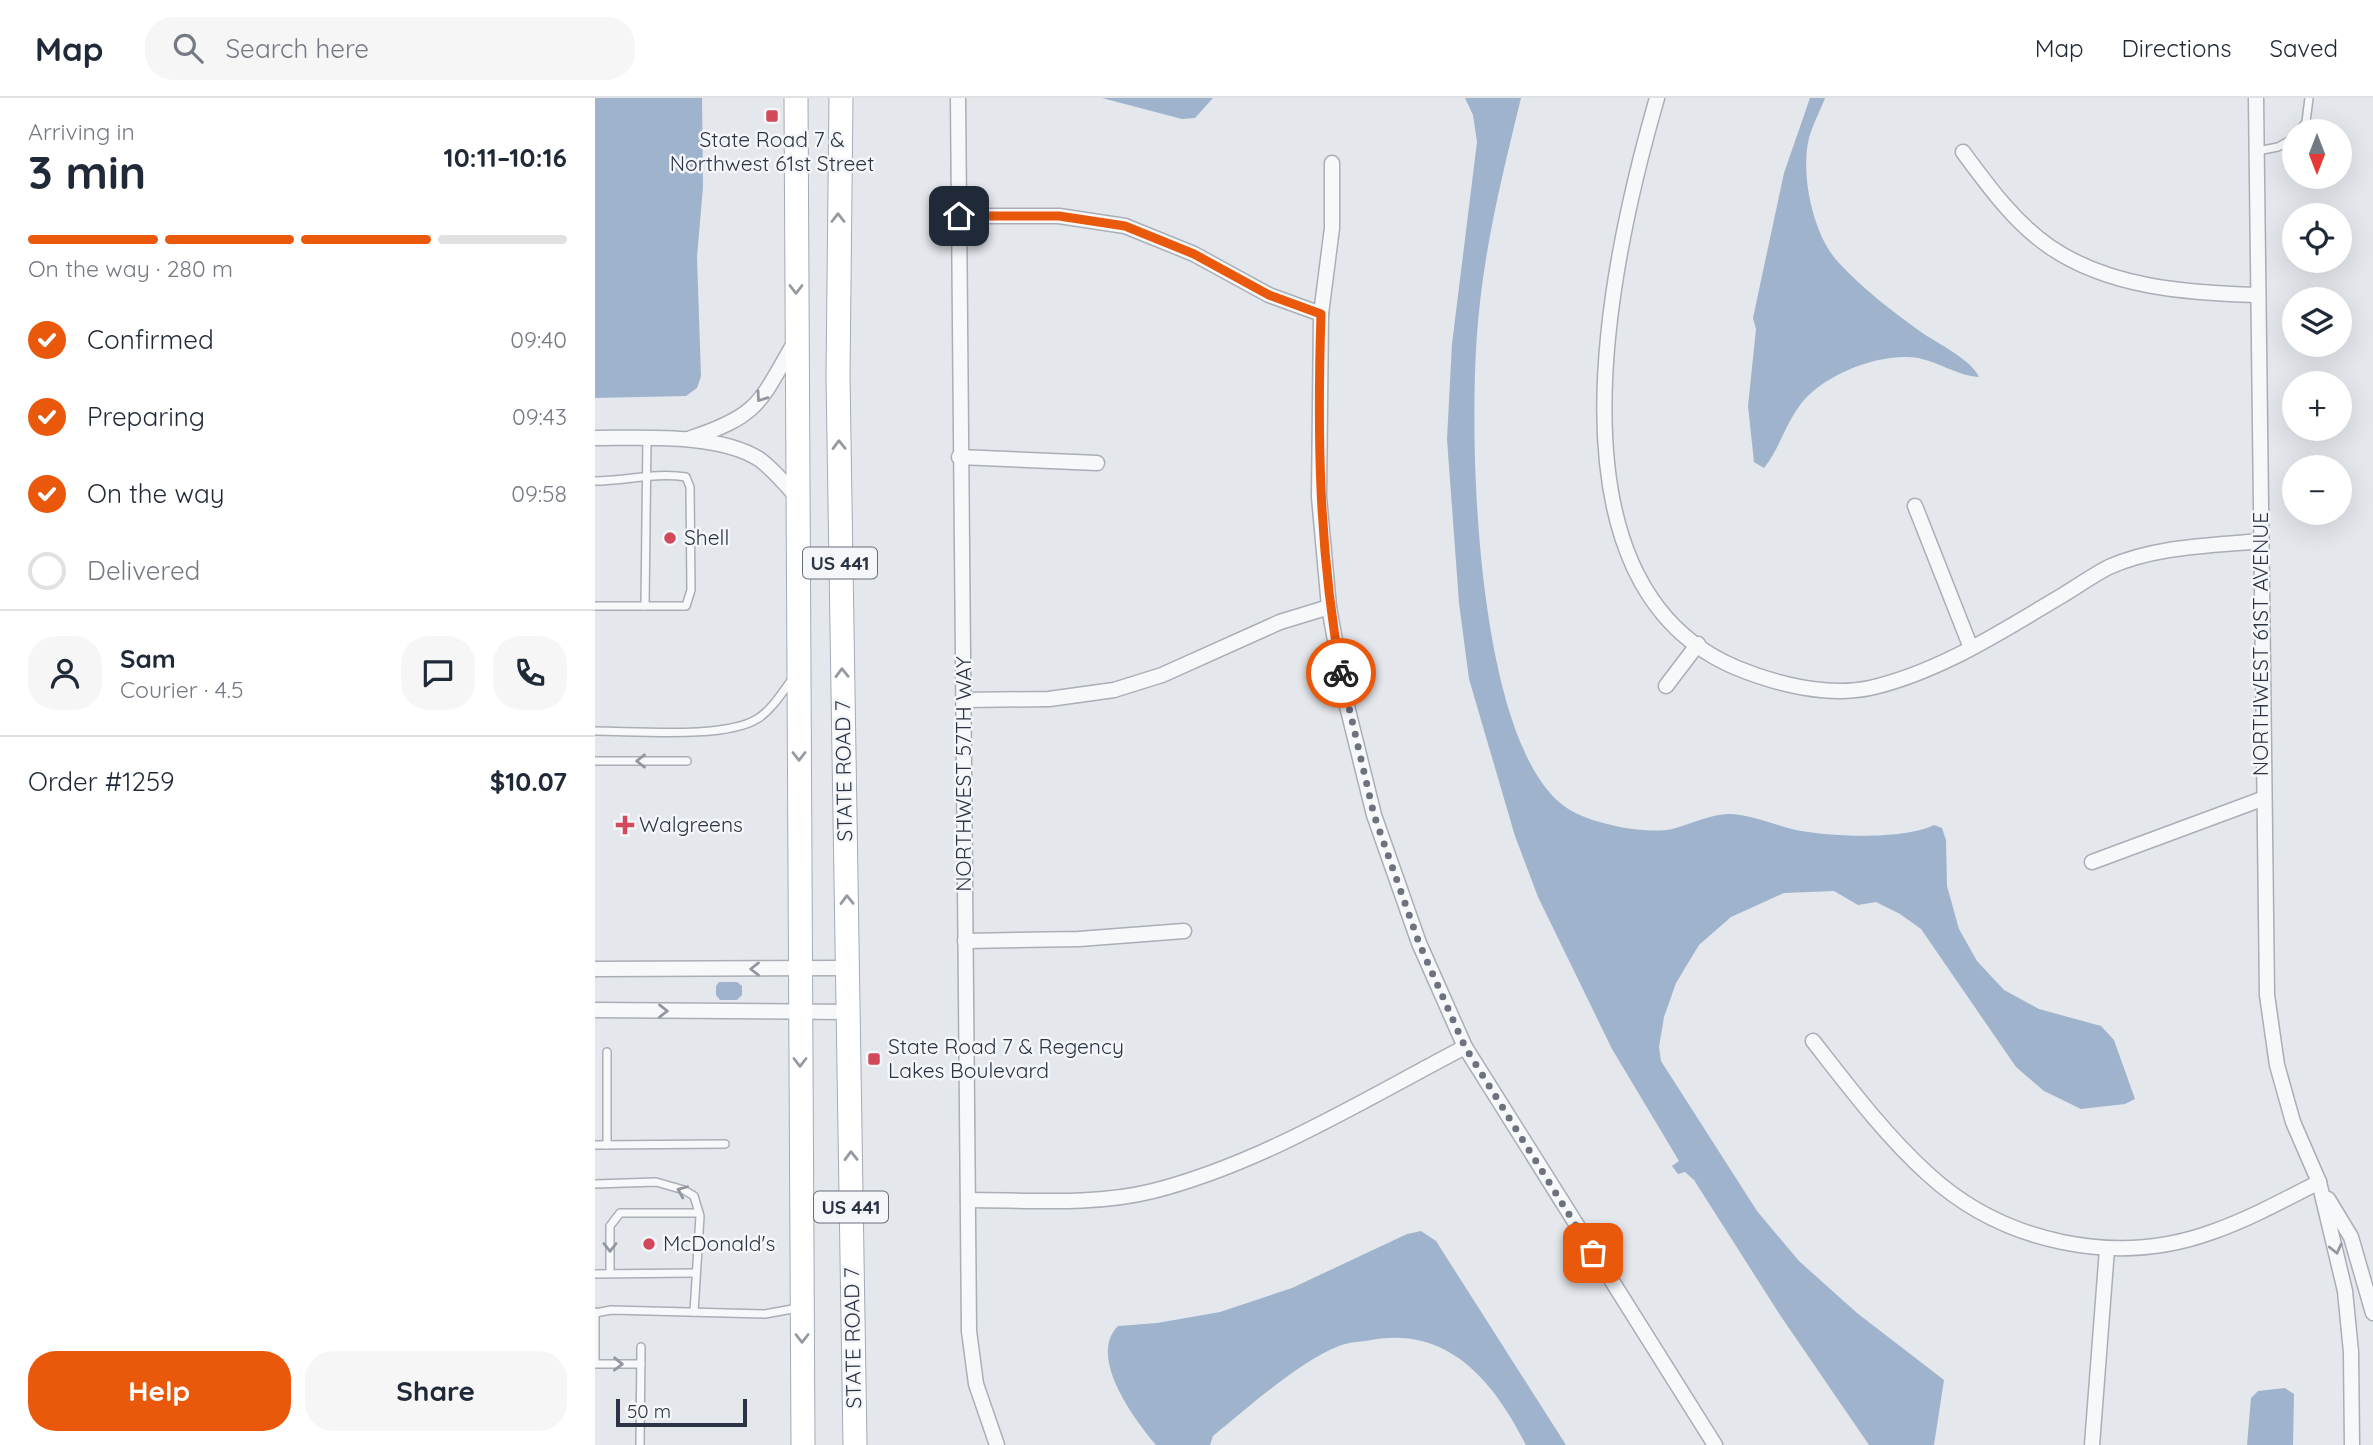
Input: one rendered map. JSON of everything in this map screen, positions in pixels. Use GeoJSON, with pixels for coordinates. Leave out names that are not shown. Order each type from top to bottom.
{"type":"FeatureCollection","features":[{"type":"Feature","properties":{"kind":"main road","name":"US 441"},"geometry":{"type":"LineString","coordinates":[[796,98],[803,1445]]}},
{"type":"Feature","properties":{"kind":"main road","name":"STATE ROAD 7"},"geometry":{"type":"LineString","coordinates":[[841,98],[838,376],[855,1445]]}},
{"type":"Feature","properties":{"kind":"street","name":"NORTHWEST 57TH WAY"},"geometry":{"type":"LineString","coordinates":[[958,98],[959,457],[964,700],[969,1331],[976,1384],[997,1445]]}},
{"type":"Feature","properties":{"kind":"street"},"geometry":{"type":"LineString","coordinates":[[1657,98],[1633,187],[1617,268],[1605,437],[1612,507],[1627,556],[1651,600],[1682,633],[1724,662],[1768,681],[1815,689],[1867,689],[1915,675],[1971,648],[2109,567],[2161,550],[2261,541]]}},
{"type":"Feature","properties":{"kind":"street","name":"NORTHWEST 61ST AVENUE"},"geometry":{"type":"LineString","coordinates":[[2256,98],[2262,799],[2267,995],[2277,1065],[2293,1122],[2319,1182],[2351,1237],[2373,1313]]}},
{"type":"Feature","properties":{"kind":"street"},"geometry":{"type":"LineString","coordinates":[[1963,152],[1994,194],[2021,221],[2050,247],[2092,268],[2146,285],[2202,293],[2258,295]]}},
{"type":"Feature","properties":{"kind":"street"},"geometry":{"type":"LineString","coordinates":[[1332,163],[1332,228],[1321,314],[1319,498],[1329,607],[1346,702],[1374,815],[1419,943],[1465,1047],[1715,1445]]}},
{"type":"Feature","properties":{"kind":"street"},"geometry":{"type":"LineString","coordinates":[[959,216],[1059,216],[1125,226],[1194,254],[1269,295],[1321,314]]}},
{"type":"Feature","properties":{"kind":"street"},"geometry":{"type":"LineString","coordinates":[[689,439],[741,420],[758,404],[796,339]]}},
{"type":"Feature","properties":{"kind":"street"},"geometry":{"type":"LineString","coordinates":[[595,439],[689,439],[757,458],[797,497]]}},
{"type":"Feature","properties":{"kind":"street"},"geometry":{"type":"LineString","coordinates":[[959,457],[1097,463]]}},
{"type":"Feature","properties":{"kind":"street"},"geometry":{"type":"LineString","coordinates":[[1915,506],[1971,648]]}},
{"type":"Feature","properties":{"kind":"street"},"geometry":{"type":"LineString","coordinates":[[964,700],[1049,699],[1114,690],[1162,675],[1280,622],[1329,607]]}},
{"type":"Feature","properties":{"kind":"street"},"geometry":{"type":"LineString","coordinates":[[1666,686],[1698,644]]}},
{"type":"Feature","properties":{"kind":"street"},"geometry":{"type":"LineString","coordinates":[[2092,862],[2262,799]]}},
{"type":"Feature","properties":{"kind":"street"},"geometry":{"type":"LineString","coordinates":[[965,941],[1079,939],[1184,931]]}},
{"type":"Feature","properties":{"kind":"street"},"geometry":{"type":"LineString","coordinates":[[595,969],[848,968]]}},
{"type":"Feature","properties":{"kind":"street"},"geometry":{"type":"LineString","coordinates":[[595,1010],[848,1012]]}},
{"type":"Feature","properties":{"kind":"street"},"geometry":{"type":"LineString","coordinates":[[1812,1041],[1894,1141],[1929,1175],[1969,1206],[2008,1226],[2056,1241],[2107,1249],[2161,1244],[2210,1233],[2319,1182]]}},
{"type":"Feature","properties":{"kind":"street"},"geometry":{"type":"LineString","coordinates":[[968,1200],[1084,1200],[1152,1191],[1280,1143],[1465,1047]]}},
{"type":"Feature","properties":{"kind":"street","name":"NORTHWEST 61ST AVENUE"},"geometry":{"type":"LineString","coordinates":[[2319,1182],[2345,1292],[2351,1352],[2352,1445]]}},
{"type":"Feature","properties":{"kind":"street"},"geometry":{"type":"LineString","coordinates":[[2092,1445],[2107,1249]]}},
{"type":"Feature","properties":{"kind":"lane"},"geometry":{"type":"LineString","coordinates":[[2306,119],[2309,98]]}},
{"type":"Feature","properties":{"kind":"lane"},"geometry":{"type":"LineString","coordinates":[[2257,151],[2282,145]]}},
{"type":"Feature","properties":{"kind":"lane"},"geometry":{"type":"LineString","coordinates":[[645,606],[647,439]]}},
{"type":"Feature","properties":{"kind":"lane"},"geometry":{"type":"LineString","coordinates":[[595,481],[665,474],[686,477],[690,487],[691,590],[686,606],[595,606]]}},
{"type":"Feature","properties":{"kind":"lane"},"geometry":{"type":"LineString","coordinates":[[595,731],[687,731],[744,727],[761,717],[798,672]]}},
{"type":"Feature","properties":{"kind":"lane"},"geometry":{"type":"LineString","coordinates":[[595,761],[687,761]]}},
{"type":"Feature","properties":{"kind":"lane"},"geometry":{"type":"LineString","coordinates":[[607,1052],[607,1145]]}},
{"type":"Feature","properties":{"kind":"lane"},"geometry":{"type":"LineString","coordinates":[[595,1145],[725,1144]]}},
{"type":"Feature","properties":{"kind":"lane"},"geometry":{"type":"LineString","coordinates":[[595,1184],[656,1182],[684,1190],[694,1196],[699,1213],[699,1267],[694,1273],[694,1312]]}},
{"type":"Feature","properties":{"kind":"lane"},"geometry":{"type":"LineString","coordinates":[[610,1272],[610,1226],[619,1213],[699,1213]]}},
{"type":"Feature","properties":{"kind":"lane"},"geometry":{"type":"LineString","coordinates":[[595,1274],[694,1273]]}},
{"type":"Feature","properties":{"kind":"lane"},"geometry":{"type":"LineString","coordinates":[[641,1364],[595,1363],[595,1313],[611,1310],[765,1314],[802,1307]]}},
{"type":"Feature","properties":{"kind":"lane"},"geometry":{"type":"LineString","coordinates":[[640,1445],[641,1347]]}},
{"type":"Feature","properties":{"kind":"water"},"geometry":{"type":"Polygon","coordinates":[[[595,98],[702,98],[703,187],[697,257],[701,376],[697,388],[686,396],[595,398],[595,98]]]}},
{"type":"Feature","properties":{"kind":"water"},"geometry":{"type":"Polygon","coordinates":[[[1102,98],[1213,98],[1195,118],[1182,119],[1102,98]]]}},
{"type":"Feature","properties":{"kind":"water"},"geometry":{"type":"Polygon","coordinates":[[[1465,98],[1521,98],[1496,204],[1482,285],[1475,361],[1474,425],[1483,574],[1494,648],[1511,715],[1534,770],[1564,806],[1586,818],[1632,829],[1672,829],[1724,814],[1755,818],[1796,830],[1828,834],[1886,835],[1921,830],[1934,825],[1942,828],[1946,840],[1947,886],[1959,929],[1977,961],[2004,990],[2039,1009],[2101,1026],[2114,1040],[2135,1099],[2125,1104],[2081,1109],[2044,1091],[2016,1067],[1921,929],[1876,902],[1858,905],[1834,891],[1784,893],[1731,917],[1699,945],[1676,983],[1664,1017],[1659,1047],[1661,1061],[1757,1211],[1799,1261],[1857,1313],[1944,1380],[1934,1445],[1869,1445],[1780,1315],[1694,1180],[1685,1172],[1678,1174],[1672,1166],[1679,1161],[1612,1049],[1538,897],[1515,836],[1469,679],[1459,603],[1447,439],[1452,344],[1477,142],[1473,115],[1465,98]]]}},
{"type":"Feature","properties":{"kind":"water"},"geometry":{"type":"Polygon","coordinates":[[[1810,98],[1825,98],[1809,138],[1806,169],[1811,204],[1822,237],[1830,251],[1848,272],[1878,299],[1921,332],[1962,358],[1979,377],[1918,358],[1886,359],[1852,368],[1821,385],[1808,396],[1793,415],[1764,468],[1754,462],[1748,406],[1756,329],[1753,318],[1784,173],[1810,98]]]}},
{"type":"Feature","properties":{"kind":"water"},"geometry":{"type":"Polygon","coordinates":[[[719,982],[737,982],[742,986],[742,995],[737,1000],[720,1000],[716,995],[719,982]]]}},
{"type":"Feature","properties":{"kind":"water"},"geometry":{"type":"Polygon","coordinates":[[[1421,1231],[1436,1241],[1566,1445],[1526,1445],[1499,1400],[1466,1364],[1446,1350],[1424,1342],[1399,1338],[1346,1344],[1323,1353],[1257,1399],[1213,1436],[1210,1445],[1156,1445],[1117,1388],[1108,1354],[1110,1339],[1118,1326],[1157,1323],[1220,1312],[1292,1288],[1407,1234],[1421,1231]]]}},
{"type":"Feature","properties":{"kind":"water"},"geometry":{"type":"Polygon","coordinates":[[[2285,1388],[2294,1394],[2293,1445],[2247,1445],[2251,1398],[2258,1391],[2285,1388]]]}},
{"type":"Feature","properties":{"kind":"way so far"},"geometry":{"type":"LineString","coordinates":[[1341,673],[1374,815],[1419,943],[1465,1047],[1593,1253]]}},
{"type":"Feature","properties":{"kind":"place","name":"State Road 7 & Northwest 61st Street"},"geometry":{"type":"Point","coordinates":[772,116]}},
{"type":"Feature","properties":{"kind":"place","name":"Shell"},"geometry":{"type":"Point","coordinates":[670,538]}},
{"type":"Feature","properties":{"kind":"place","name":"Walgreens"},"geometry":{"type":"Point","coordinates":[625,825]}},
{"type":"Feature","properties":{"kind":"place","name":"State Road 7 & Regency Lakes Boulevard"},"geometry":{"type":"Point","coordinates":[874,1059]}},
{"type":"Feature","properties":{"kind":"place","name":"McDonald's"},"geometry":{"type":"Point","coordinates":[649,1244]}},
{"type":"Feature","properties":{"kind":"route"},"geometry":{"type":"LineString","coordinates":[[959,216],[1059,216],[1125,226],[1194,254],[1269,295],[1321,314],[1319,498],[1329,607],[1341,673]]}}]}
